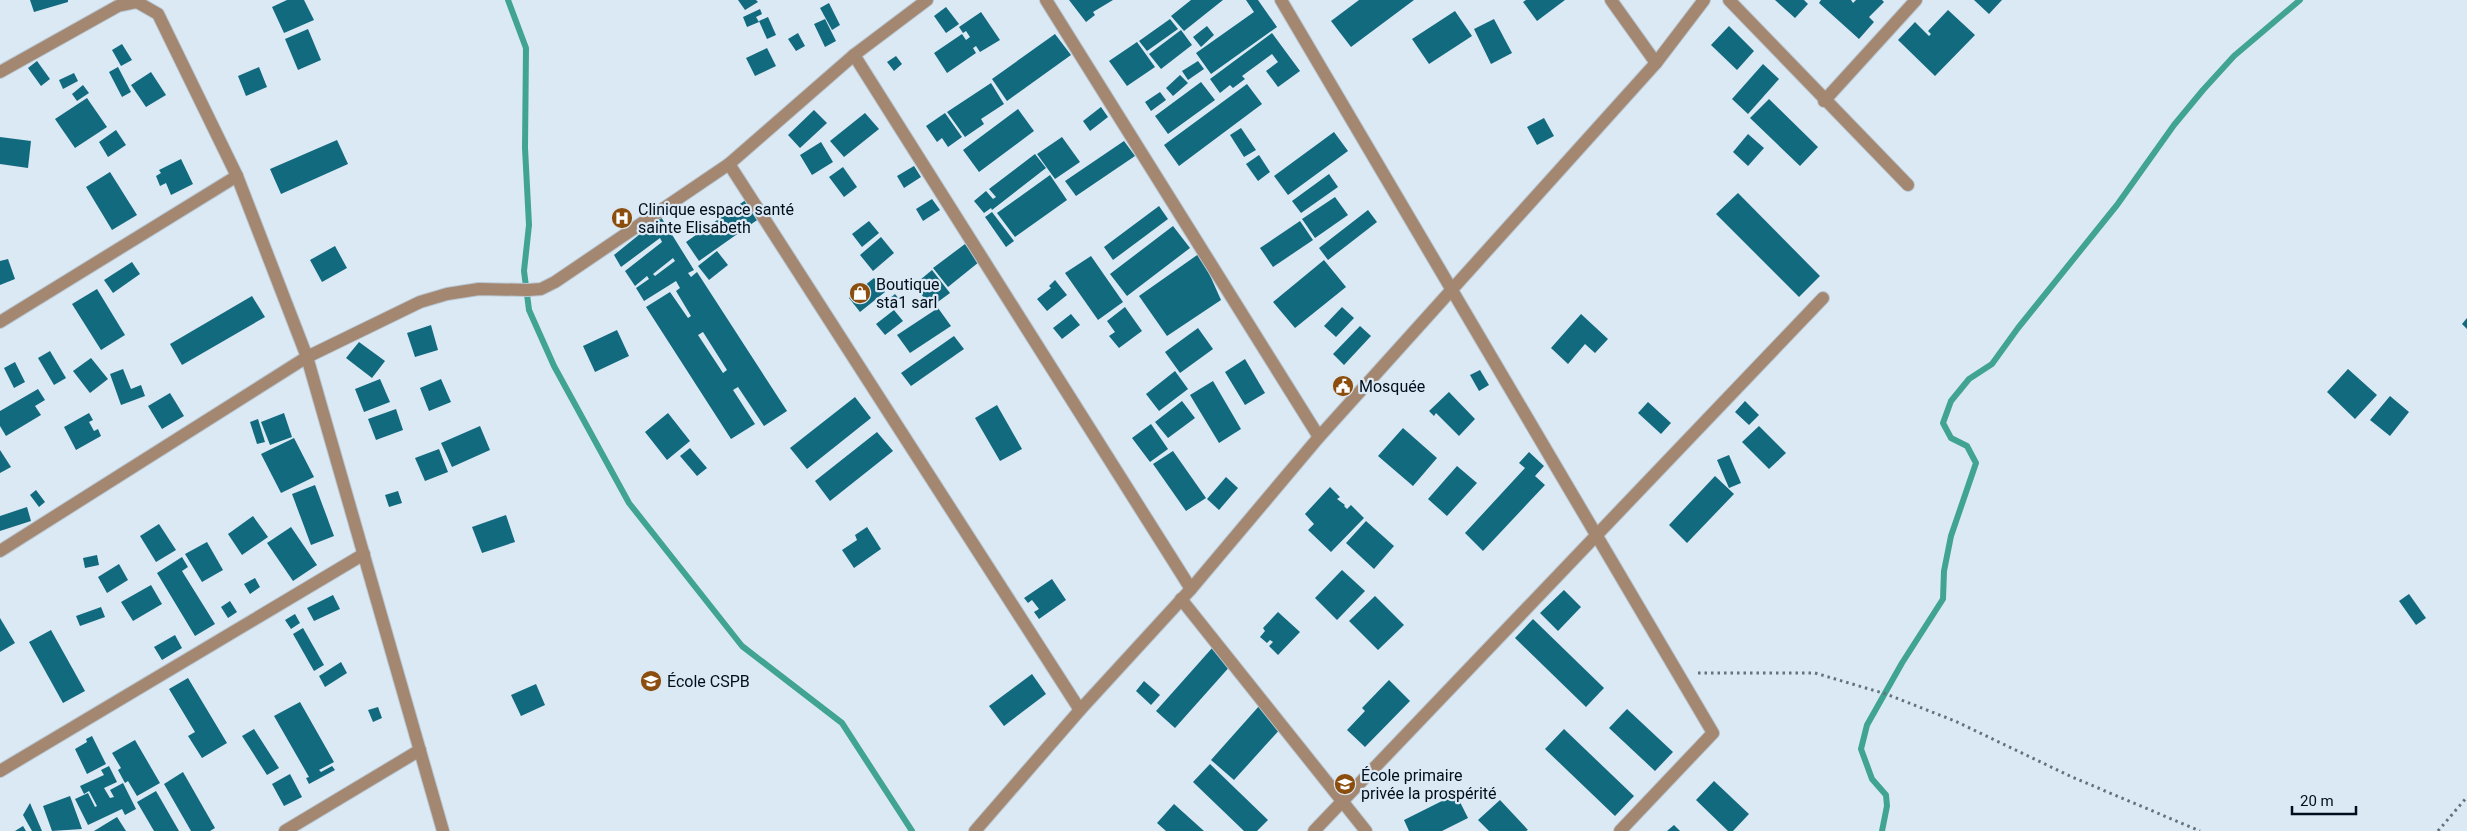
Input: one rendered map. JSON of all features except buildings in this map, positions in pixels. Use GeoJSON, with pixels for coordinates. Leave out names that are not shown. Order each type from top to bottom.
{"type":"FeatureCollection","features":[{"type":"Feature","properties":{"kind":"street"},"geometry":{"type":"LineString","coordinates":[[0,551],[307,357],[420,302],[434,297],[479,289],[541,289],[555,282],[729,164],[854,55],[927,0]]}},
{"type":"Feature","properties":{"kind":"street"},"geometry":{"type":"LineString","coordinates":[[1046,0],[1319,437]]}},
{"type":"Feature","properties":{"kind":"street"},"geometry":{"type":"LineString","coordinates":[[1281,0],[1713,733],[1620,831]]}},
{"type":"Feature","properties":{"kind":"street"},"geometry":{"type":"LineString","coordinates":[[1611,0],[1656,63]]}},
{"type":"Feature","properties":{"kind":"street"},"geometry":{"type":"LineString","coordinates":[[975,831],[1080,710],[1191,589],[1319,437],[1656,63],[1704,0]]}},
{"type":"Feature","properties":{"kind":"street"},"geometry":{"type":"LineString","coordinates":[[1729,0],[1824,101],[1908,185]]}},
{"type":"Feature","properties":{"kind":"street"},"geometry":{"type":"LineString","coordinates":[[1824,101],[1916,0]]}},
{"type":"Feature","properties":{"kind":"street"},"geometry":{"type":"LineString","coordinates":[[0,72],[118,6],[137,2],[158,14],[237,176],[307,357],[443,831]]}},
{"type":"Feature","properties":{"kind":"street"},"geometry":{"type":"LineString","coordinates":[[854,55],[1191,589]]}},
{"type":"Feature","properties":{"kind":"street"},"geometry":{"type":"LineString","coordinates":[[729,164],[1080,710]]}},
{"type":"Feature","properties":{"kind":"street"},"geometry":{"type":"LineString","coordinates":[[0,322],[237,176]]}},
{"type":"Feature","properties":{"kind":"street"},"geometry":{"type":"LineString","coordinates":[[1314,831],[1596,534],[1824,298]]}},
{"type":"Feature","properties":{"kind":"street"},"geometry":{"type":"LineString","coordinates":[[0,771],[364,554]]}},
{"type":"Feature","properties":{"kind":"street"},"geometry":{"type":"LineString","coordinates":[[1181,598],[1341,802],[1366,831]]}},
{"type":"Feature","properties":{"kind":"street"},"geometry":{"type":"LineString","coordinates":[[285,831],[420,750]]}},
{"type":"Feature","properties":{"kind":"path"},"geometry":{"type":"LineString","coordinates":[[1678,673],[1815,673],[1886,694],[1955,721],[2072,777],[2200,831]]}},
{"type":"Feature","properties":{"kind":"path"},"geometry":{"type":"LineString","coordinates":[[2438,831],[2467,797]]}},
{"type":"Feature","properties":{"kind":"waterway"},"geometry":{"type":"LineString","coordinates":[[508,0],[526,48],[525,148],[529,225],[524,271],[529,310],[554,366],[629,503],[742,646],[842,723],[912,831]]}},
{"type":"Feature","properties":{"kind":"waterway"},"geometry":{"type":"LineString","coordinates":[[1882,831],[1887,806],[1886,795],[1872,779],[1861,749],[1867,725],[1902,663],[1943,599],[1944,571],[1951,536],[1976,463],[1967,446],[1951,438],[1943,423],[1951,401],[1969,379],[1992,364],[2018,328],[2117,205],[2174,125],[2203,90],[2234,56],[2300,0]]}},
{"type":"Feature","properties":{"kind":"place","name":"Clinique espace santé sainte Elisabeth"},"geometry":{"type":"Point","coordinates":[622,218]}},
{"type":"Feature","properties":{"kind":"place","name":"Boutique sta1 sarl"},"geometry":{"type":"Point","coordinates":[860,293]}},
{"type":"Feature","properties":{"kind":"place","name":"Mosquée"},"geometry":{"type":"Point","coordinates":[1343,386]}},
{"type":"Feature","properties":{"kind":"place","name":"École CSPB"},"geometry":{"type":"Point","coordinates":[651,681]}},
{"type":"Feature","properties":{"kind":"place","name":"École primaire privée la prospérité"},"geometry":{"type":"Point","coordinates":[1345,784]}}]}
